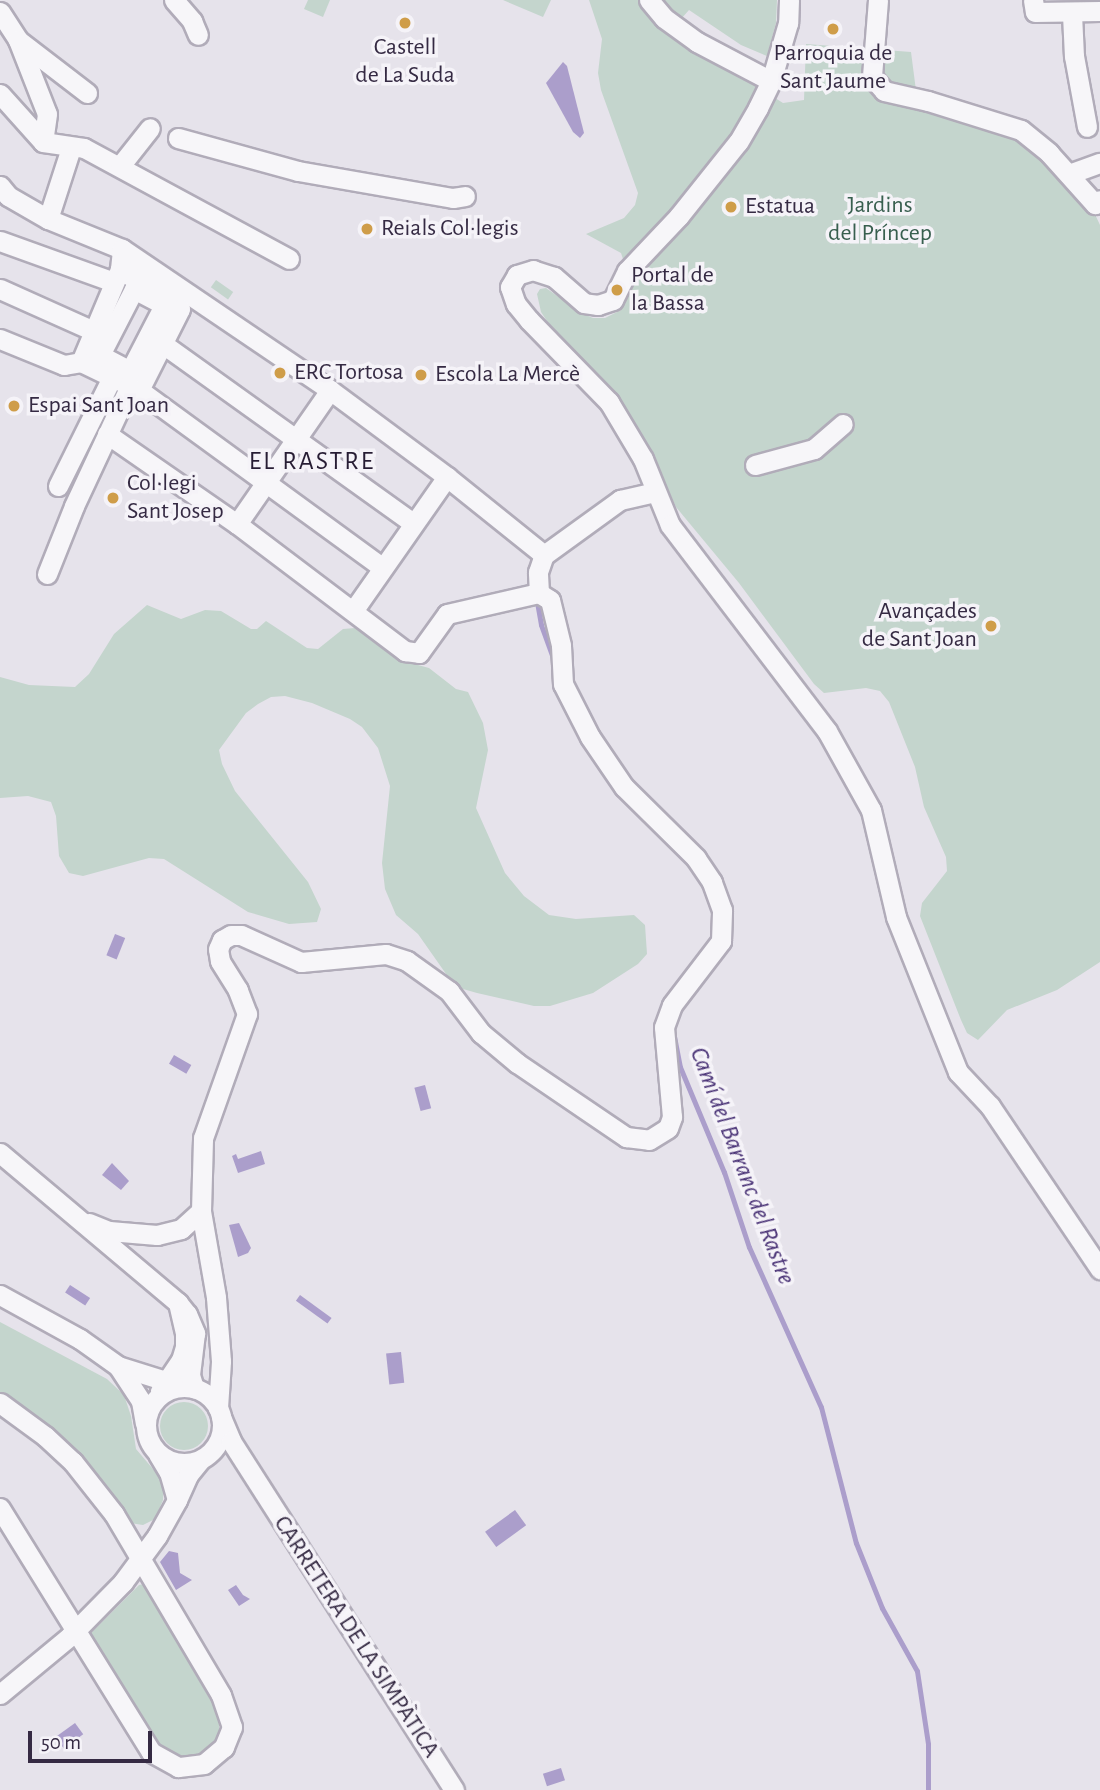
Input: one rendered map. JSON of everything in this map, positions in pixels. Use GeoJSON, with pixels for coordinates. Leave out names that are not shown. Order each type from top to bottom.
{"type":"FeatureCollection","features":[{"type":"Feature","properties":{"kind":"street"},"geometry":{"type":"LineString","coordinates":[[174,0],[198,35]]}},
{"type":"Feature","properties":{"kind":"street"},"geometry":{"type":"LineString","coordinates":[[184,0],[200,17],[194,0]]}},
{"type":"Feature","properties":{"kind":"street"},"geometry":{"type":"LineString","coordinates":[[649,0],[664,18],[697,42],[771,82]]}},
{"type":"Feature","properties":{"kind":"street"},"geometry":{"type":"LineString","coordinates":[[789,0],[788,23],[771,82],[738,142],[665,233],[627,271],[613,300],[598,305],[584,303],[554,277],[533,270],[517,275],[510,287],[516,304],[529,320],[609,401],[643,459],[670,525],[827,731],[871,810],[896,917],[958,1072],[990,1106],[1100,1269]]}},
{"type":"Feature","properties":{"kind":"street"},"geometry":{"type":"LineString","coordinates":[[878,0],[872,77],[884,91],[928,100],[1021,130],[1098,202]]}},
{"type":"Feature","properties":{"kind":"street"},"geometry":{"type":"LineString","coordinates":[[1034,6],[1072,14],[1100,11]]}},
{"type":"Feature","properties":{"kind":"street"},"geometry":{"type":"LineString","coordinates":[[0,12],[18,40],[47,114],[43,142]]}},
{"type":"Feature","properties":{"kind":"street"},"geometry":{"type":"LineString","coordinates":[[1072,14],[1074,56],[1091,119]]}},
{"type":"Feature","properties":{"kind":"street"},"geometry":{"type":"LineString","coordinates":[[18,40],[87,93]]}},
{"type":"Feature","properties":{"kind":"street"},"geometry":{"type":"LineString","coordinates":[[0,94],[43,142],[84,148],[289,259]]}},
{"type":"Feature","properties":{"kind":"street"},"geometry":{"type":"LineString","coordinates":[[120,166],[149,128]]}},
{"type":"Feature","properties":{"kind":"street"},"geometry":{"type":"LineString","coordinates":[[178,138],[298,171],[453,198],[465,196]]}},
{"type":"Feature","properties":{"kind":"street"},"geometry":{"type":"LineString","coordinates":[[48,219],[72,148]]}},
{"type":"Feature","properties":{"kind":"street"},"geometry":{"type":"LineString","coordinates":[[1069,174],[1100,163]]}},
{"type":"Feature","properties":{"kind":"street"},"geometry":{"type":"LineString","coordinates":[[3,195],[48,219],[122,249],[185,302],[330,390],[447,477],[544,555]]}},
{"type":"Feature","properties":{"kind":"street"},"geometry":{"type":"LineString","coordinates":[[0,241],[117,276],[185,302]]}},
{"type":"Feature","properties":{"kind":"street"},"geometry":{"type":"LineString","coordinates":[[81,362],[117,276],[122,249]]}},
{"type":"Feature","properties":{"kind":"street"},"geometry":{"type":"LineString","coordinates":[[0,289],[94,331]]}},
{"type":"Feature","properties":{"kind":"street"},"geometry":{"type":"LineString","coordinates":[[58,486],[127,381],[163,344],[185,302]]}},
{"type":"Feature","properties":{"kind":"street"},"geometry":{"type":"LineString","coordinates":[[0,339],[64,365],[81,362],[127,381],[382,568]]}},
{"type":"Feature","properties":{"kind":"street"},"geometry":{"type":"LineString","coordinates":[[163,344],[413,523]]}},
{"type":"Feature","properties":{"kind":"street"},"geometry":{"type":"LineString","coordinates":[[47,574],[127,381]]}},
{"type":"Feature","properties":{"kind":"street"},"geometry":{"type":"LineString","coordinates":[[237,524],[330,390]]}},
{"type":"Feature","properties":{"kind":"street"},"geometry":{"type":"LineString","coordinates":[[755,465],[814,449],[843,424]]}},
{"type":"Feature","properties":{"kind":"street"},"geometry":{"type":"LineString","coordinates":[[0,1694],[75,1631],[123,1582],[177,1500],[188,1475],[220,1438],[220,1362],[216,1297],[201,1211],[203,1138],[247,1014],[238,990],[220,961],[218,949],[222,940],[231,935],[241,935],[301,962],[386,954],[407,961],[449,991],[481,1032],[517,1063],[626,1137],[649,1140],[668,1128],[672,1117],[664,1027],[672,1005],[722,940],[722,910],[712,882],[696,858],[624,787],[590,737],[563,684],[561,645],[550,600],[539,593],[447,614],[419,653],[405,650],[237,524],[107,434]]}},
{"type":"Feature","properties":{"kind":"street"},"geometry":{"type":"LineString","coordinates":[[353,611],[447,477]]}},
{"type":"Feature","properties":{"kind":"street"},"geometry":{"type":"LineString","coordinates":[[539,593],[538,572],[544,555],[620,500],[655,492]]}},
{"type":"Feature","properties":{"kind":"street"},"geometry":{"type":"LineString","coordinates":[[0,1153],[178,1303],[187,1314],[195,1333],[190,1374],[193,1388]]}},
{"type":"Feature","properties":{"kind":"street"},"geometry":{"type":"LineString","coordinates":[[72,1215],[109,1231],[157,1235],[181,1229],[201,1211]]}},
{"type":"Feature","properties":{"kind":"street"},"geometry":{"type":"LineString","coordinates":[[0,1295],[80,1339],[118,1366],[193,1388],[220,1413]]}},
{"type":"Feature","properties":{"kind":"street"},"geometry":{"type":"LineString","coordinates":[[145,1426],[153,1403],[181,1360],[185,1347],[186,1333],[178,1303]]}},
{"type":"Feature","properties":{"kind":"street"},"geometry":{"type":"LineString","coordinates":[[153,1403],[167,1390],[207,1385],[220,1362]]}},
{"type":"Feature","properties":{"kind":"street"},"geometry":{"type":"LineString","coordinates":[[118,1366],[141,1401],[147,1436],[169,1472],[177,1500]]}},
{"type":"Feature","properties":{"kind":"street"},"geometry":{"type":"LineString","coordinates":[[0,1403],[45,1436],[94,1485],[141,1558],[221,1695],[232,1727],[225,1746],[204,1764],[178,1767],[151,1752],[0,1508]]}},
{"type":"Feature","properties":{"kind":"street","name":"CARRETERA DE LA SIMPÀTICA"},"geometry":{"type":"LineString","coordinates":[[220,1413],[231,1441],[454,1790]]}},
{"type":"Feature","properties":{"kind":"street"},"geometry":{"type":"LineString","coordinates":[[158,1453],[177,1463],[203,1458]]}},
{"type":"Feature","properties":{"kind":"street","name":"CARRETERA DE LA SIMPÀTICA"},"geometry":{"type":"LineString","coordinates":[[203,1458],[238,1466],[258,1484]]}},
{"type":"Feature","properties":{"kind":"green space"},"geometry":{"type":"Polygon","coordinates":[[[308,0],[330,0],[323,17],[304,9],[308,0]]]}},
{"type":"Feature","properties":{"kind":"green space"},"geometry":{"type":"Polygon","coordinates":[[[503,0],[551,0],[543,17],[503,0]]]}},
{"type":"Feature","properties":{"kind":"green space","name":"Jardins del Príncep"},"geometry":{"type":"Polygon","coordinates":[[[589,0],[638,0],[664,28],[783,103],[804,100],[806,44],[911,52],[918,106],[1029,142],[1093,210],[1100,225],[1100,962],[1057,990],[1007,1010],[978,1040],[967,1033],[920,916],[922,903],[947,871],[946,857],[924,807],[915,767],[889,702],[880,691],[866,688],[824,693],[814,684],[739,583],[676,507],[645,440],[591,367],[557,336],[541,312],[537,294],[540,289],[546,288],[581,313],[593,318],[605,318],[621,310],[632,286],[621,253],[586,234],[624,218],[635,205],[638,193],[601,90],[598,73],[602,39],[589,0]]]}},
{"type":"Feature","properties":{"kind":"green space"},"geometry":{"type":"Polygon","coordinates":[[[656,0],[777,0],[776,23],[767,56],[741,45],[689,10],[681,19],[656,0]]]}},
{"type":"Feature","properties":{"kind":"green space"},"geometry":{"type":"Polygon","coordinates":[[[216,280],[233,292],[228,299],[211,287],[216,280]]]}},
{"type":"Feature","properties":{"kind":"green space"},"geometry":{"type":"Polygon","coordinates":[[[147,605],[181,619],[205,610],[221,611],[251,629],[257,629],[266,621],[307,648],[318,649],[343,629],[355,628],[407,662],[429,668],[456,689],[468,692],[483,723],[488,750],[476,808],[505,873],[524,896],[549,915],[576,919],[634,915],[645,925],[647,954],[638,964],[593,993],[550,1006],[534,1006],[477,993],[463,989],[451,981],[418,934],[396,915],[385,889],[382,863],[390,786],[378,748],[362,727],[350,719],[312,703],[285,696],[271,697],[246,713],[219,750],[222,764],[235,791],[308,882],[321,909],[317,922],[289,924],[248,912],[164,859],[149,858],[83,876],[69,873],[59,856],[56,816],[51,802],[28,796],[0,798],[0,677],[29,685],[75,687],[89,674],[114,634],[147,605]]]}},
{"type":"Feature","properties":{"kind":"green space"},"geometry":{"type":"Polygon","coordinates":[[[0,1322],[107,1379],[124,1395],[131,1416],[136,1449],[164,1482],[163,1500],[155,1519],[143,1525],[130,1523],[0,1394],[0,1322]]]}},
{"type":"Feature","properties":{"kind":"green space"},"geometry":{"type":"Polygon","coordinates":[[[184,1402],[193,1403],[201,1409],[207,1417],[207,1435],[201,1443],[193,1449],[184,1450],[175,1449],[167,1443],[161,1435],[160,1426],[161,1417],[167,1409],[175,1403],[184,1402]]]}},
{"type":"Feature","properties":{"kind":"green space"},"geometry":{"type":"Polygon","coordinates":[[[144,1584],[219,1715],[216,1741],[208,1749],[190,1757],[180,1758],[159,1746],[91,1637],[91,1633],[139,1585],[144,1584]]]}},
{"type":"Feature","properties":{"kind":"shaded area"},"geometry":{"type":"Polygon","coordinates":[[[563,62],[567,66],[584,133],[580,138],[573,132],[546,83],[563,62]]]}},
{"type":"Feature","properties":{"kind":"shaded area"},"geometry":{"type":"Polygon","coordinates":[[[115,934],[125,938],[117,959],[106,955],[115,934]]]}},
{"type":"Feature","properties":{"kind":"shaded area"},"geometry":{"type":"Polygon","coordinates":[[[174,1055],[191,1065],[186,1074],[169,1064],[174,1055]]]}},
{"type":"Feature","properties":{"kind":"shaded area"},"geometry":{"type":"Polygon","coordinates":[[[425,1085],[431,1108],[421,1111],[414,1088],[425,1085]]]}},
{"type":"Feature","properties":{"kind":"shaded area"},"geometry":{"type":"Polygon","coordinates":[[[261,1151],[265,1164],[238,1173],[232,1156],[236,1154],[238,1159],[261,1151]]]}},
{"type":"Feature","properties":{"kind":"shaded area"},"geometry":{"type":"Polygon","coordinates":[[[112,1163],[129,1181],[121,1190],[102,1175],[112,1163]]]}},
{"type":"Feature","properties":{"kind":"shaded area"},"geometry":{"type":"Polygon","coordinates":[[[239,1223],[251,1248],[248,1253],[238,1257],[229,1225],[239,1223]]]}},
{"type":"Feature","properties":{"kind":"shaded area"},"geometry":{"type":"Polygon","coordinates":[[[70,1285],[90,1298],[85,1306],[65,1293],[70,1285]]]}},
{"type":"Feature","properties":{"kind":"shaded area"},"geometry":{"type":"Polygon","coordinates":[[[300,1295],[332,1318],[327,1324],[296,1301],[300,1295]]]}},
{"type":"Feature","properties":{"kind":"shaded area"},"geometry":{"type":"Polygon","coordinates":[[[401,1352],[404,1383],[389,1384],[386,1354],[401,1352]]]}},
{"type":"Feature","properties":{"kind":"shaded area"},"geometry":{"type":"Polygon","coordinates":[[[515,1510],[526,1525],[496,1547],[485,1532],[515,1510]]]}},
{"type":"Feature","properties":{"kind":"shaded area"},"geometry":{"type":"Polygon","coordinates":[[[169,1551],[178,1553],[180,1573],[192,1580],[176,1590],[160,1562],[169,1551]]]}},
{"type":"Feature","properties":{"kind":"shaded area"},"geometry":{"type":"Polygon","coordinates":[[[236,1585],[243,1595],[250,1599],[239,1606],[228,1590],[236,1585]]]}},
{"type":"Feature","properties":{"kind":"shaded area"},"geometry":{"type":"Polygon","coordinates":[[[75,1723],[83,1734],[64,1748],[56,1737],[75,1723]]]}},
{"type":"Feature","properties":{"kind":"shaded area"},"geometry":{"type":"Polygon","coordinates":[[[561,1768],[565,1780],[547,1786],[543,1774],[561,1768]]]}},
{"type":"Feature","properties":{"kind":"waterway","name":"Camí del Barranc del Rastre"},"geometry":{"type":"LineString","coordinates":[[537,602],[541,625],[554,661]]}},
{"type":"Feature","properties":{"kind":"waterway","name":"Camí del Barranc del Rastre"},"geometry":{"type":"LineString","coordinates":[[672,1026],[680,1067],[724,1172],[749,1247],[821,1407],[856,1543],[882,1608],[917,1671],[928,1744],[928,1790]]}},
{"type":"Feature","properties":{"kind":"place","name":"Castell de La Suda"},"geometry":{"type":"Point","coordinates":[405,23]}},
{"type":"Feature","properties":{"kind":"place","name":"Parroquia de Sant Jaume"},"geometry":{"type":"Point","coordinates":[833,29]}},
{"type":"Feature","properties":{"kind":"place","name":"Estatua"},"geometry":{"type":"Point","coordinates":[731,207]}},
{"type":"Feature","properties":{"kind":"place","name":"Reials Col·legis"},"geometry":{"type":"Point","coordinates":[367,229]}},
{"type":"Feature","properties":{"kind":"place","name":"Portal de la Bassa"},"geometry":{"type":"Point","coordinates":[617,290]}},
{"type":"Feature","properties":{"kind":"place","name":"ERC Tortosa"},"geometry":{"type":"Point","coordinates":[280,373]}},
{"type":"Feature","properties":{"kind":"place","name":"Escola La Mercè"},"geometry":{"type":"Point","coordinates":[421,375]}},
{"type":"Feature","properties":{"kind":"place","name":"Espai Sant Joan"},"geometry":{"type":"Point","coordinates":[14,406]}},
{"type":"Feature","properties":{"kind":"place","name":"Col·legi Sant Josep"},"geometry":{"type":"Point","coordinates":[113,498]}},
{"type":"Feature","properties":{"kind":"place","name":"Avançades de Sant Joan"},"geometry":{"type":"Point","coordinates":[991,626]}},
{"type":"Feature","properties":{"kind":"district","name":"EL RASTRE"},"geometry":{"type":"Point","coordinates":[312,462]}}]}
